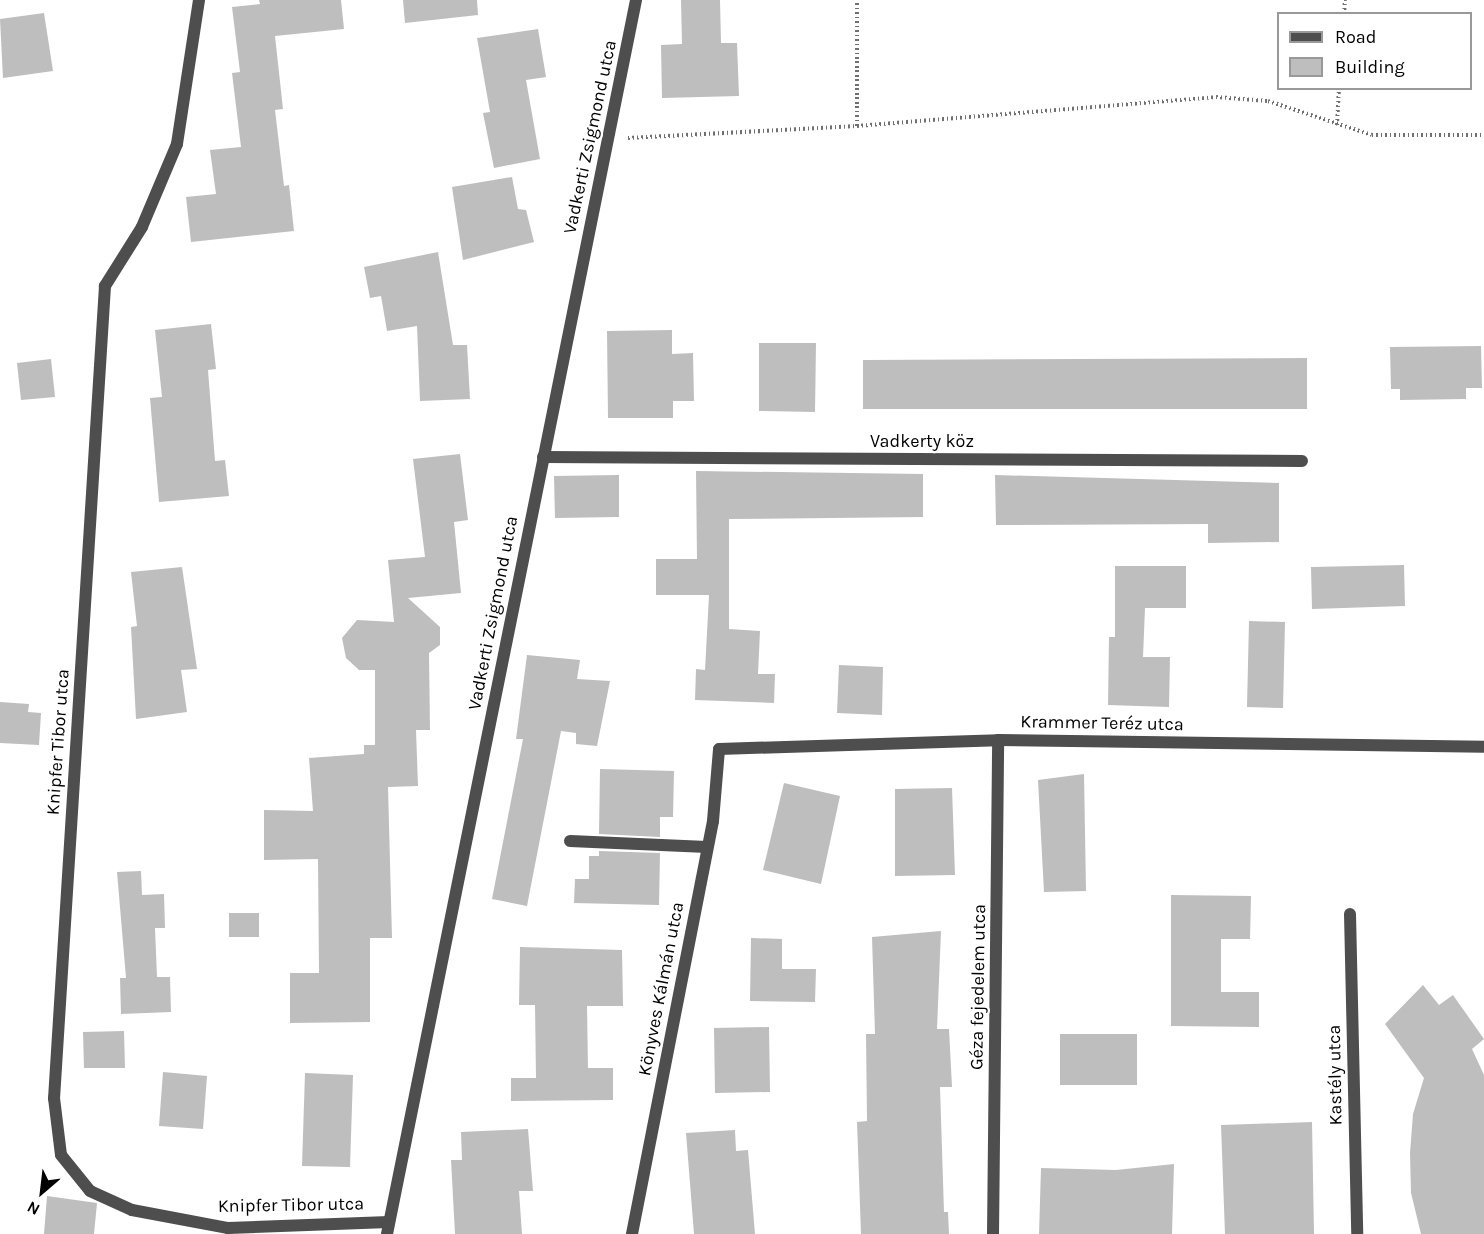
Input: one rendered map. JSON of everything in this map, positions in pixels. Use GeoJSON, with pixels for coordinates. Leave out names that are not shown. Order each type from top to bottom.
{"type":"FeatureCollection","features":[{"type":"Feature","properties":{"kind":"street","name":"Knipfer Tibor utca"},"geometry":{"type":"LineString","coordinates":[[199,0],[177,144],[142,227],[105,286],[54,1098],[61,1155],[90,1191],[132,1210],[228,1228],[388,1228]]}},
{"type":"Feature","properties":{"kind":"street","name":"Vadkerti Zsigmond utca"},"geometry":{"type":"LineString","coordinates":[[388,1228],[636,0]]}},
{"type":"Feature","properties":{"kind":"street","name":"Vadkerty köz"},"geometry":{"type":"LineString","coordinates":[[543,457],[1302,461]]}},
{"type":"Feature","properties":{"kind":"street","name":"Krammer Teréz utca"},"geometry":{"type":"LineString","coordinates":[[719,749],[998,740],[1484,747]]}},
{"type":"Feature","properties":{"kind":"street","name":"Géza fejedelem utca"},"geometry":{"type":"LineString","coordinates":[[993,1234],[998,740]]}},
{"type":"Feature","properties":{"kind":"street","name":"Könyves Kálmán utca"},"geometry":{"type":"LineString","coordinates":[[632,1234],[708,847],[719,749]]}},
{"type":"Feature","properties":{"kind":"street"},"geometry":{"type":"LineString","coordinates":[[570,841],[708,847]]}},
{"type":"Feature","properties":{"kind":"street","name":"Kastély utca"},"geometry":{"type":"LineString","coordinates":[[1350,914],[1357,1234]]}},
{"type":"Feature","properties":{"kind":"path"},"geometry":{"type":"LineString","coordinates":[[856,126],[857,0]]}},
{"type":"Feature","properties":{"kind":"path"},"geometry":{"type":"LineString","coordinates":[[1337,125],[1339,90]]}},
{"type":"Feature","properties":{"kind":"path"},"geometry":{"type":"LineString","coordinates":[[608,139],[856,126],[1216,97],[1268,101],[1372,135],[1484,135]]}},
{"type":"Feature","properties":{"kind":"building"},"geometry":{"type":"Polygon","coordinates":[[[259,0],[341,0],[344,29],[275,36],[283,109],[275,110],[284,186],[289,185],[294,231],[191,242],[186,197],[216,194],[210,150],[241,147],[232,73],[240,72],[232,7],[260,4],[259,0]]]}},
{"type":"Feature","properties":{"kind":"building"},"geometry":{"type":"Polygon","coordinates":[[[403,0],[477,0],[478,15],[405,23],[403,0]]]}},
{"type":"Feature","properties":{"kind":"building"},"geometry":{"type":"Polygon","coordinates":[[[681,0],[720,0],[721,43],[737,43],[739,96],[662,98],[661,45],[682,44],[681,0]]]}},
{"type":"Feature","properties":{"kind":"building"},"geometry":{"type":"Polygon","coordinates":[[[44,13],[53,71],[3,78],[0,19],[44,13]]]}},
{"type":"Feature","properties":{"kind":"building"},"geometry":{"type":"Polygon","coordinates":[[[538,29],[546,77],[526,80],[540,159],[494,168],[483,113],[490,112],[477,38],[538,29]]]}},
{"type":"Feature","properties":{"kind":"building"},"geometry":{"type":"Polygon","coordinates":[[[512,177],[518,209],[526,210],[534,242],[463,260],[452,187],[512,177]]]}},
{"type":"Feature","properties":{"kind":"building"},"geometry":{"type":"Polygon","coordinates":[[[438,252],[453,345],[467,345],[470,399],[420,401],[417,326],[387,331],[381,296],[370,298],[364,267],[438,252]]]}},
{"type":"Feature","properties":{"kind":"building"},"geometry":{"type":"Polygon","coordinates":[[[211,324],[216,369],[208,370],[215,461],[225,460],[229,496],[159,502],[150,398],[162,397],[155,330],[211,324]]]}},
{"type":"Feature","properties":{"kind":"building"},"geometry":{"type":"Polygon","coordinates":[[[672,330],[672,354],[693,353],[694,401],[673,401],[673,418],[608,418],[607,331],[672,330]]]}},
{"type":"Feature","properties":{"kind":"building"},"geometry":{"type":"Polygon","coordinates":[[[759,343],[816,343],[815,412],[759,411],[759,343]]]}},
{"type":"Feature","properties":{"kind":"building"},"geometry":{"type":"Polygon","coordinates":[[[1481,346],[1482,388],[1466,388],[1466,399],[1400,400],[1400,389],[1391,389],[1390,347],[1481,346]]]}},
{"type":"Feature","properties":{"kind":"building"},"geometry":{"type":"Polygon","coordinates":[[[1307,358],[1307,409],[863,409],[863,360],[1307,358]]]}},
{"type":"Feature","properties":{"kind":"building"},"geometry":{"type":"Polygon","coordinates":[[[51,359],[55,397],[21,400],[17,363],[51,359]]]}},
{"type":"Feature","properties":{"kind":"building"},"geometry":{"type":"Polygon","coordinates":[[[460,454],[468,520],[454,522],[461,593],[408,598],[440,627],[440,645],[429,653],[430,730],[416,730],[418,786],[388,787],[392,938],[370,938],[370,1022],[290,1023],[290,973],[319,973],[318,859],[264,860],[264,810],[313,811],[309,758],[364,754],[364,745],[375,745],[375,670],[359,670],[346,658],[342,638],[357,620],[394,622],[388,560],[425,557],[413,459],[460,454]]]}},
{"type":"Feature","properties":{"kind":"building"},"geometry":{"type":"Polygon","coordinates":[[[696,471],[923,474],[923,517],[729,519],[729,629],[760,631],[758,674],[775,674],[774,703],[695,700],[696,669],[705,670],[709,595],[656,595],[656,559],[697,559],[696,471]]]}},
{"type":"Feature","properties":{"kind":"building"},"geometry":{"type":"Polygon","coordinates":[[[619,475],[619,517],[555,518],[554,476],[619,475]]]}},
{"type":"Feature","properties":{"kind":"building"},"geometry":{"type":"Polygon","coordinates":[[[995,475],[1279,483],[1279,542],[1208,543],[1208,524],[996,525],[995,475]]]}},
{"type":"Feature","properties":{"kind":"building"},"geometry":{"type":"Polygon","coordinates":[[[1404,565],[1405,606],[1312,609],[1311,567],[1404,565]]]}},
{"type":"Feature","properties":{"kind":"building"},"geometry":{"type":"Polygon","coordinates":[[[1115,566],[1186,566],[1186,608],[1145,608],[1143,657],[1170,657],[1169,707],[1108,705],[1109,637],[1115,637],[1115,566]]]}},
{"type":"Feature","properties":{"kind":"building"},"geometry":{"type":"Polygon","coordinates":[[[182,567],[197,669],[181,670],[187,712],[136,719],[131,627],[137,626],[131,572],[182,567]]]}},
{"type":"Feature","properties":{"kind":"building"},"geometry":{"type":"Polygon","coordinates":[[[1249,621],[1285,622],[1283,708],[1247,707],[1249,621]]]}},
{"type":"Feature","properties":{"kind":"building"},"geometry":{"type":"Polygon","coordinates":[[[527,655],[580,660],[577,679],[610,681],[597,746],[576,744],[576,733],[561,731],[527,906],[492,899],[523,739],[516,739],[527,655]]]}},
{"type":"Feature","properties":{"kind":"building"},"geometry":{"type":"Polygon","coordinates":[[[839,665],[883,667],[882,715],[837,713],[839,665]]]}},
{"type":"Feature","properties":{"kind":"building"},"geometry":{"type":"Polygon","coordinates":[[[0,702],[29,704],[28,712],[41,713],[39,745],[0,743],[0,702]]]}},
{"type":"Feature","properties":{"kind":"building"},"geometry":{"type":"Polygon","coordinates":[[[600,769],[674,771],[673,817],[660,817],[660,837],[599,834],[600,769]]]}},
{"type":"Feature","properties":{"kind":"building"},"geometry":{"type":"Polygon","coordinates":[[[1084,774],[1086,891],[1044,892],[1038,780],[1084,774]]]}},
{"type":"Feature","properties":{"kind":"building"},"geometry":{"type":"Polygon","coordinates":[[[784,783],[840,796],[821,884],[763,870],[784,783]]]}},
{"type":"Feature","properties":{"kind":"building"},"geometry":{"type":"Polygon","coordinates":[[[952,788],[955,875],[895,876],[895,789],[952,788]]]}},
{"type":"Feature","properties":{"kind":"building"},"geometry":{"type":"Polygon","coordinates":[[[599,851],[660,853],[659,905],[574,903],[575,879],[589,879],[589,856],[599,856],[599,851]]]}},
{"type":"Feature","properties":{"kind":"building"},"geometry":{"type":"Polygon","coordinates":[[[141,871],[142,895],[164,894],[165,928],[155,928],[157,977],[170,977],[171,1012],[121,1014],[120,978],[126,978],[117,872],[141,871]]]}},
{"type":"Feature","properties":{"kind":"building"},"geometry":{"type":"Polygon","coordinates":[[[1171,895],[1251,896],[1250,939],[1221,939],[1221,992],[1259,992],[1259,1027],[1171,1026],[1171,895]]]}},
{"type":"Feature","properties":{"kind":"building"},"geometry":{"type":"Polygon","coordinates":[[[229,913],[259,913],[259,937],[229,937],[229,913]]]}},
{"type":"Feature","properties":{"kind":"building"},"geometry":{"type":"Polygon","coordinates":[[[941,931],[937,1029],[949,1029],[952,1087],[940,1087],[944,1212],[948,1212],[949,1234],[861,1234],[857,1122],[867,1121],[866,1034],[875,1034],[872,937],[941,931]]]}},
{"type":"Feature","properties":{"kind":"building"},"geometry":{"type":"Polygon","coordinates":[[[751,938],[782,939],[782,969],[816,969],[815,1002],[750,1001],[751,938]]]}},
{"type":"Feature","properties":{"kind":"building"},"geometry":{"type":"Polygon","coordinates":[[[520,947],[622,950],[623,1006],[587,1006],[588,1068],[613,1068],[613,1100],[511,1101],[511,1078],[536,1078],[535,1005],[519,1005],[520,947]]]}},
{"type":"Feature","properties":{"kind":"building"},"geometry":{"type":"Polygon","coordinates":[[[1423,985],[1439,1005],[1453,995],[1484,1039],[1472,1049],[1484,1075],[1484,1234],[1421,1234],[1411,1193],[1410,1153],[1413,1114],[1424,1078],[1385,1024],[1423,985]]]}},
{"type":"Feature","properties":{"kind":"building"},"geometry":{"type":"Polygon","coordinates":[[[769,1027],[770,1092],[715,1093],[714,1028],[769,1027]]]}},
{"type":"Feature","properties":{"kind":"building"},"geometry":{"type":"Polygon","coordinates":[[[124,1031],[125,1068],[84,1068],[83,1032],[124,1031]]]}},
{"type":"Feature","properties":{"kind":"building"},"geometry":{"type":"Polygon","coordinates":[[[1060,1034],[1137,1034],[1137,1085],[1060,1085],[1060,1034]]]}},
{"type":"Feature","properties":{"kind":"building"},"geometry":{"type":"Polygon","coordinates":[[[163,1072],[207,1076],[203,1129],[159,1126],[163,1072]]]}},
{"type":"Feature","properties":{"kind":"building"},"geometry":{"type":"Polygon","coordinates":[[[305,1073],[353,1075],[350,1167],[302,1166],[305,1073]]]}},
{"type":"Feature","properties":{"kind":"building"},"geometry":{"type":"Polygon","coordinates":[[[1312,1122],[1314,1234],[1225,1234],[1221,1125],[1312,1122]]]}},
{"type":"Feature","properties":{"kind":"building"},"geometry":{"type":"Polygon","coordinates":[[[528,1129],[533,1191],[519,1191],[522,1234],[455,1234],[451,1160],[462,1160],[461,1132],[528,1129]]]}},
{"type":"Feature","properties":{"kind":"building"},"geometry":{"type":"Polygon","coordinates":[[[735,1130],[736,1151],[748,1150],[755,1234],[694,1234],[686,1133],[735,1130]]]}},
{"type":"Feature","properties":{"kind":"building"},"geometry":{"type":"Polygon","coordinates":[[[1174,1164],[1172,1234],[1039,1234],[1041,1168],[1116,1170],[1174,1164]]]}},
{"type":"Feature","properties":{"kind":"building"},"geometry":{"type":"Polygon","coordinates":[[[47,1196],[97,1203],[94,1234],[44,1234],[47,1196]]]}}]}
